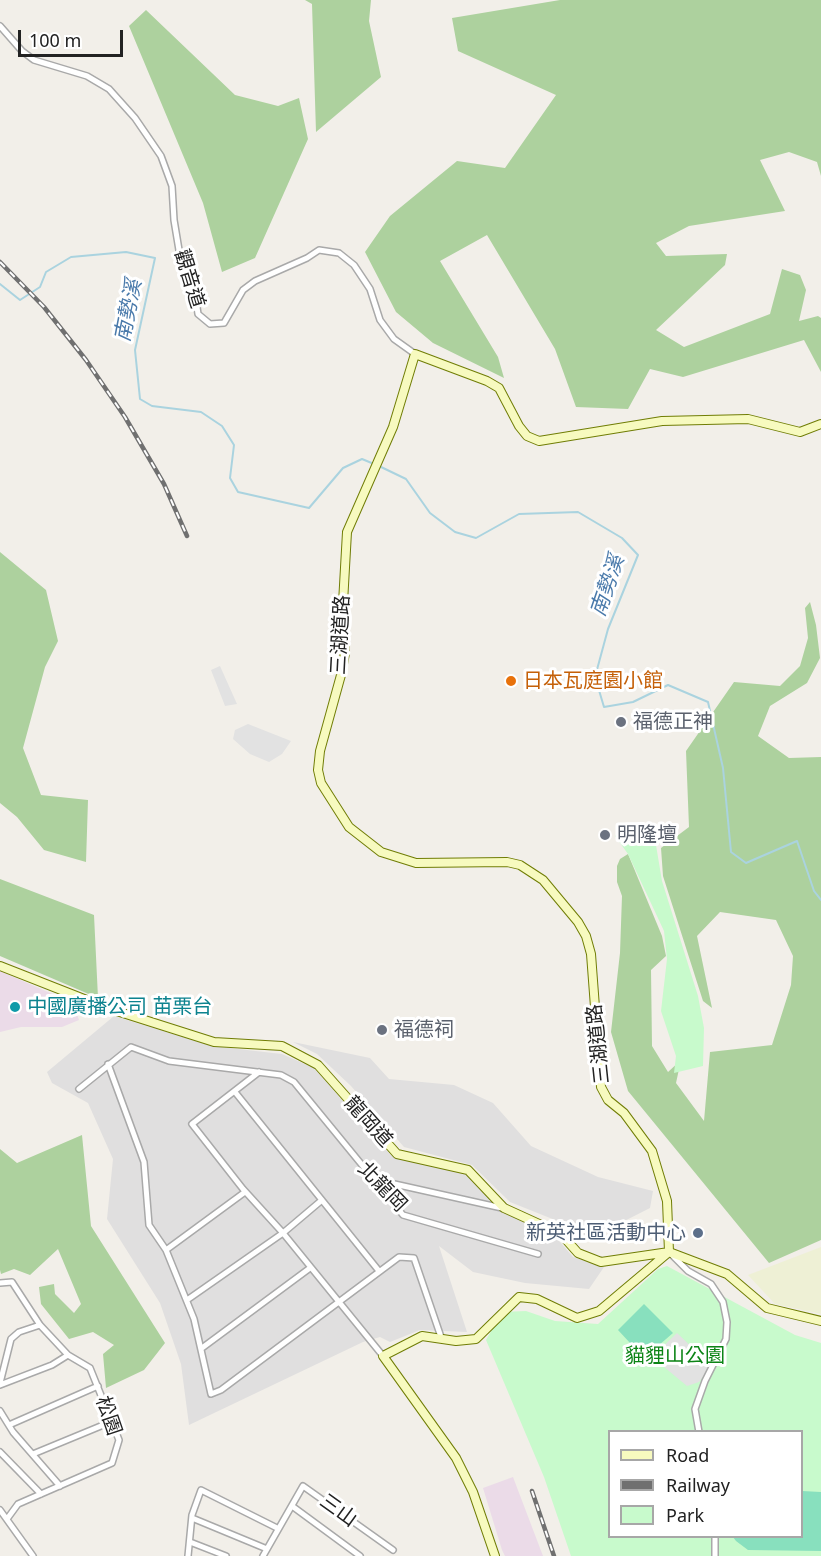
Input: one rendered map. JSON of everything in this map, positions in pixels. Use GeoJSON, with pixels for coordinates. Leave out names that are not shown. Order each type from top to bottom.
{"type":"FeatureCollection","features":[{"type":"Feature","properties":{"kind":"street","name":"觀音道"},"geometry":{"type":"LineString","coordinates":[[0,26],[21,51],[34,60],[87,76],[109,89],[135,118],[160,156],[172,186],[174,220],[183,274],[196,300],[198,314],[210,324],[224,323],[243,290],[255,281],[307,258],[319,250],[339,253],[354,264],[370,289],[380,320],[393,339],[416,354]]}},
{"type":"Feature","properties":{"kind":"street"},"geometry":{"type":"LineString","coordinates":[[416,354],[487,381],[499,388],[519,426],[527,436],[539,441],[662,421],[748,418],[800,432],[821,424]]}},
{"type":"Feature","properties":{"kind":"street","name":"三湖道路"},"geometry":{"type":"LineString","coordinates":[[416,354],[393,427],[347,531],[343,603],[344,649],[341,675],[320,751],[318,770],[333,807],[349,827],[381,852],[397,859],[429,864],[507,862],[520,865],[543,880],[578,922],[586,936],[591,954],[601,1087],[608,1100],[624,1113],[640,1134],[657,1165],[667,1201],[669,1252]]}},
{"type":"Feature","properties":{"kind":"street","name":"龍岡道"},"geometry":{"type":"LineString","coordinates":[[0,966],[99,1006],[214,1042],[282,1046],[318,1065],[397,1154],[468,1170],[504,1208],[561,1234],[578,1253],[601,1262],[669,1252],[727,1274],[767,1308],[821,1321]]}},
{"type":"Feature","properties":{"kind":"street","name":"北龍岡"},"geometry":{"type":"LineString","coordinates":[[79,1089],[131,1047],[169,1061],[281,1075],[294,1082],[403,1215],[538,1254]]}},
{"type":"Feature","properties":{"kind":"street"},"geometry":{"type":"LineString","coordinates":[[108,1064],[144,1162],[149,1225],[166,1250],[187,1300],[202,1348],[211,1394],[221,1390],[399,1257],[414,1258],[441,1337]]}},
{"type":"Feature","properties":{"kind":"street"},"geometry":{"type":"LineString","coordinates":[[259,1072],[192,1124],[245,1192],[283,1233],[337,1303],[383,1356],[456,1458],[473,1492],[495,1556]]}},
{"type":"Feature","properties":{"kind":"street"},"geometry":{"type":"LineString","coordinates":[[235,1092],[379,1271]]}},
{"type":"Feature","properties":{"kind":"street"},"geometry":{"type":"LineString","coordinates":[[372,1179],[504,1208]]}},
{"type":"Feature","properties":{"kind":"street"},"geometry":{"type":"LineString","coordinates":[[166,1250],[245,1192]]}},
{"type":"Feature","properties":{"kind":"street"},"geometry":{"type":"LineString","coordinates":[[187,1300],[283,1233],[322,1200]]}},
{"type":"Feature","properties":{"kind":"street"},"geometry":{"type":"LineString","coordinates":[[383,1356],[422,1336],[456,1341],[476,1339],[519,1297],[537,1299],[577,1318],[599,1311],[669,1252],[688,1271],[711,1284],[723,1302],[727,1322],[726,1339],[705,1381],[695,1409],[699,1430]]}},
{"type":"Feature","properties":{"kind":"street"},"geometry":{"type":"LineString","coordinates":[[202,1348],[310,1268]]}},
{"type":"Feature","properties":{"kind":"street","name":"松園"},"geometry":{"type":"LineString","coordinates":[[0,1283],[12,1281],[40,1325],[68,1355],[90,1368],[113,1421],[118,1440],[112,1463],[18,1504],[7,1519]]}},
{"type":"Feature","properties":{"kind":"street"},"geometry":{"type":"LineString","coordinates":[[0,1384],[11,1339],[19,1332],[40,1325]]}},
{"type":"Feature","properties":{"kind":"street"},"geometry":{"type":"LineString","coordinates":[[0,1384],[52,1365],[68,1355]]}},
{"type":"Feature","properties":{"kind":"street"},"geometry":{"type":"LineString","coordinates":[[9,1425],[98,1386]]}},
{"type":"Feature","properties":{"kind":"street"},"geometry":{"type":"LineString","coordinates":[[0,1411],[60,1486]]}},
{"type":"Feature","properties":{"kind":"street"},"geometry":{"type":"LineString","coordinates":[[33,1454],[113,1421]]}},
{"type":"Feature","properties":{"kind":"street"},"geometry":{"type":"LineString","coordinates":[[0,1452],[40,1494]]}},
{"type":"Feature","properties":{"kind":"street","name":"三山"},"geometry":{"type":"LineString","coordinates":[[263,1556],[303,1486],[393,1550]]}},
{"type":"Feature","properties":{"kind":"street"},"geometry":{"type":"LineString","coordinates":[[188,1556],[192,1518],[201,1490],[277,1528]]}},
{"type":"Feature","properties":{"kind":"street","name":"三山"},"geometry":{"type":"LineString","coordinates":[[292,1506],[360,1556]]}},
{"type":"Feature","properties":{"kind":"street"},"geometry":{"type":"LineString","coordinates":[[0,1510],[33,1556]]}},
{"type":"Feature","properties":{"kind":"street"},"geometry":{"type":"LineString","coordinates":[[192,1518],[267,1550]]}},
{"type":"Feature","properties":{"kind":"street"},"geometry":{"type":"LineString","coordinates":[[715,1538],[715,1556]]}},
{"type":"Feature","properties":{"kind":"street"},"geometry":{"type":"LineString","coordinates":[[190,1542],[226,1556]]}},
{"type":"Feature","properties":{"kind":"shaded area"},"geometry":{"type":"Polygon","coordinates":[[[220,666],[237,704],[225,706],[211,670],[220,666]]]}},
{"type":"Feature","properties":{"kind":"shaded area"},"geometry":{"type":"Polygon","coordinates":[[[248,724],[291,741],[282,754],[269,762],[250,754],[233,739],[235,730],[248,724]]]}},
{"type":"Feature","properties":{"kind":"shaded area"},"geometry":{"type":"Polygon","coordinates":[[[0,971],[73,1003],[79,1020],[62,1027],[21,1027],[0,1032],[0,971]]]}},
{"type":"Feature","properties":{"kind":"shaded area"},"geometry":{"type":"Polygon","coordinates":[[[114,1016],[212,1046],[282,1054],[314,1068],[391,1155],[465,1173],[503,1211],[555,1236],[573,1257],[604,1267],[589,1289],[525,1283],[473,1272],[439,1246],[467,1332],[420,1330],[390,1342],[380,1337],[363,1342],[189,1425],[181,1364],[160,1303],[107,1219],[113,1159],[88,1103],[52,1083],[47,1072],[114,1016]]]}},
{"type":"Feature","properties":{"kind":"shaded area"},"geometry":{"type":"Polygon","coordinates":[[[293,1042],[370,1058],[389,1079],[454,1085],[493,1103],[531,1146],[598,1177],[653,1191],[650,1208],[583,1242],[560,1222],[510,1202],[472,1165],[404,1147],[351,1086],[317,1054],[293,1042]]]}},
{"type":"Feature","properties":{"kind":"shaded area"},"geometry":{"type":"Polygon","coordinates":[[[677,1333],[698,1353],[708,1354],[712,1360],[710,1368],[699,1382],[687,1386],[652,1357],[677,1333]]]}},
{"type":"Feature","properties":{"kind":"shaded area"},"geometry":{"type":"Polygon","coordinates":[[[513,1477],[543,1556],[505,1556],[502,1550],[483,1488],[513,1477]]]}},
{"type":"Feature","properties":{"kind":"green space"},"geometry":{"type":"Polygon","coordinates":[[[305,0],[371,0],[369,21],[381,77],[316,132],[312,4],[305,0]]]}},
{"type":"Feature","properties":{"kind":"green space"},"geometry":{"type":"Polygon","coordinates":[[[560,0],[821,0],[821,176],[817,162],[789,152],[760,160],[785,211],[689,226],[656,243],[666,256],[727,254],[725,265],[656,330],[684,347],[770,314],[782,269],[800,275],[806,290],[799,321],[818,316],[821,318],[821,372],[804,340],[683,377],[650,369],[628,409],[576,407],[555,349],[487,235],[440,261],[498,357],[504,378],[433,343],[396,312],[365,252],[390,216],[457,161],[505,168],[556,95],[458,51],[452,18],[560,0]]]}},
{"type":"Feature","properties":{"kind":"green space"},"geometry":{"type":"Polygon","coordinates":[[[146,10],[235,95],[278,106],[299,98],[308,139],[255,258],[222,272],[203,203],[129,26],[146,10]]]}},
{"type":"Feature","properties":{"kind":"green space"},"geometry":{"type":"Polygon","coordinates":[[[0,552],[46,590],[58,641],[45,667],[23,748],[41,795],[88,800],[86,862],[44,850],[17,817],[0,803],[0,552]]]}},
{"type":"Feature","properties":{"kind":"green space"},"geometry":{"type":"Polygon","coordinates":[[[810,602],[816,625],[820,658],[807,683],[770,706],[758,736],[789,758],[821,757],[821,1240],[769,1263],[628,1091],[611,1032],[620,953],[622,896],[617,882],[617,866],[620,859],[628,854],[662,936],[666,956],[651,970],[652,1046],[668,1072],[681,1060],[676,1083],[704,1121],[710,1052],[772,1045],[791,985],[793,956],[776,920],[720,912],[697,936],[712,1008],[703,1001],[663,876],[661,848],[689,827],[686,751],[734,682],[780,686],[800,666],[808,638],[805,608],[810,602]]]}},
{"type":"Feature","properties":{"kind":"green space"},"geometry":{"type":"Polygon","coordinates":[[[628,823],[656,845],[662,881],[698,996],[704,1028],[703,1066],[674,1073],[676,1056],[661,1011],[667,959],[664,931],[628,854],[615,836],[628,823]]]}},
{"type":"Feature","properties":{"kind":"green space"},"geometry":{"type":"Polygon","coordinates":[[[0,879],[94,915],[98,998],[0,956],[0,879]]]}},
{"type":"Feature","properties":{"kind":"green space"},"geometry":{"type":"Polygon","coordinates":[[[82,1135],[91,1226],[165,1343],[144,1370],[106,1388],[103,1354],[114,1345],[93,1332],[69,1339],[41,1304],[39,1287],[54,1284],[55,1294],[74,1313],[81,1304],[58,1249],[30,1275],[14,1269],[1,1274],[0,1270],[0,1149],[17,1163],[82,1135]]]}},
{"type":"Feature","properties":{"kind":"green space"},"geometry":{"type":"Polygon","coordinates":[[[821,1247],[821,1314],[775,1304],[748,1275],[821,1247]]]}},
{"type":"Feature","properties":{"kind":"green space","name":"貓貍山公園"},"geometry":{"type":"Polygon","coordinates":[[[667,1266],[795,1335],[821,1343],[821,1556],[571,1556],[544,1477],[486,1340],[502,1312],[526,1311],[555,1321],[598,1324],[658,1269],[667,1266]]]}},
{"type":"Feature","properties":{"kind":"green space"},"geometry":{"type":"Polygon","coordinates":[[[644,1304],[673,1333],[644,1358],[618,1330],[644,1304]]]}},
{"type":"Feature","properties":{"kind":"green space"},"geometry":{"type":"Polygon","coordinates":[[[803,1491],[821,1492],[821,1551],[748,1550],[734,1538],[803,1538],[803,1491]]]}},
{"type":"Feature","properties":{"kind":"waterway","name":"南勢溪"},"geometry":{"type":"LineString","coordinates":[[0,284],[20,300],[40,287],[46,272],[71,257],[126,252],[155,258],[135,350],[140,399],[152,406],[201,412],[222,426],[234,445],[230,478],[238,492],[309,508],[343,468],[362,459],[374,464]]}},
{"type":"Feature","properties":{"kind":"waterway","name":"南勢溪"},"geometry":{"type":"LineString","coordinates":[[379,466],[406,479],[430,513],[455,532],[476,538],[519,514],[578,512],[622,538],[638,555],[608,629],[595,677],[604,707],[633,702],[668,685],[708,702],[723,768],[731,852],[746,863],[797,841],[814,891],[821,900]]}},
{"type":"Feature","properties":{"kind":"railway"},"geometry":{"type":"LineString","coordinates":[[0,262],[44,307],[86,360],[125,417],[164,484],[187,536]]}},
{"type":"Feature","properties":{"kind":"railway"},"geometry":{"type":"LineString","coordinates":[[532,1491],[554,1556]]}},
{"type":"Feature","properties":{"kind":"place","name":"日本瓦庭園小館"},"geometry":{"type":"Point","coordinates":[511,681]}},
{"type":"Feature","properties":{"kind":"place","name":"福德正神"},"geometry":{"type":"Point","coordinates":[621,722]}},
{"type":"Feature","properties":{"kind":"place","name":"明隆壇"},"geometry":{"type":"Point","coordinates":[605,835]}},
{"type":"Feature","properties":{"kind":"place","name":"中國廣播公司 苗栗台"},"geometry":{"type":"Point","coordinates":[15,1007]}},
{"type":"Feature","properties":{"kind":"place","name":"福德祠"},"geometry":{"type":"Point","coordinates":[382,1030]}},
{"type":"Feature","properties":{"kind":"place","name":"新英社區活動中心"},"geometry":{"type":"Point","coordinates":[698,1233]}}]}
